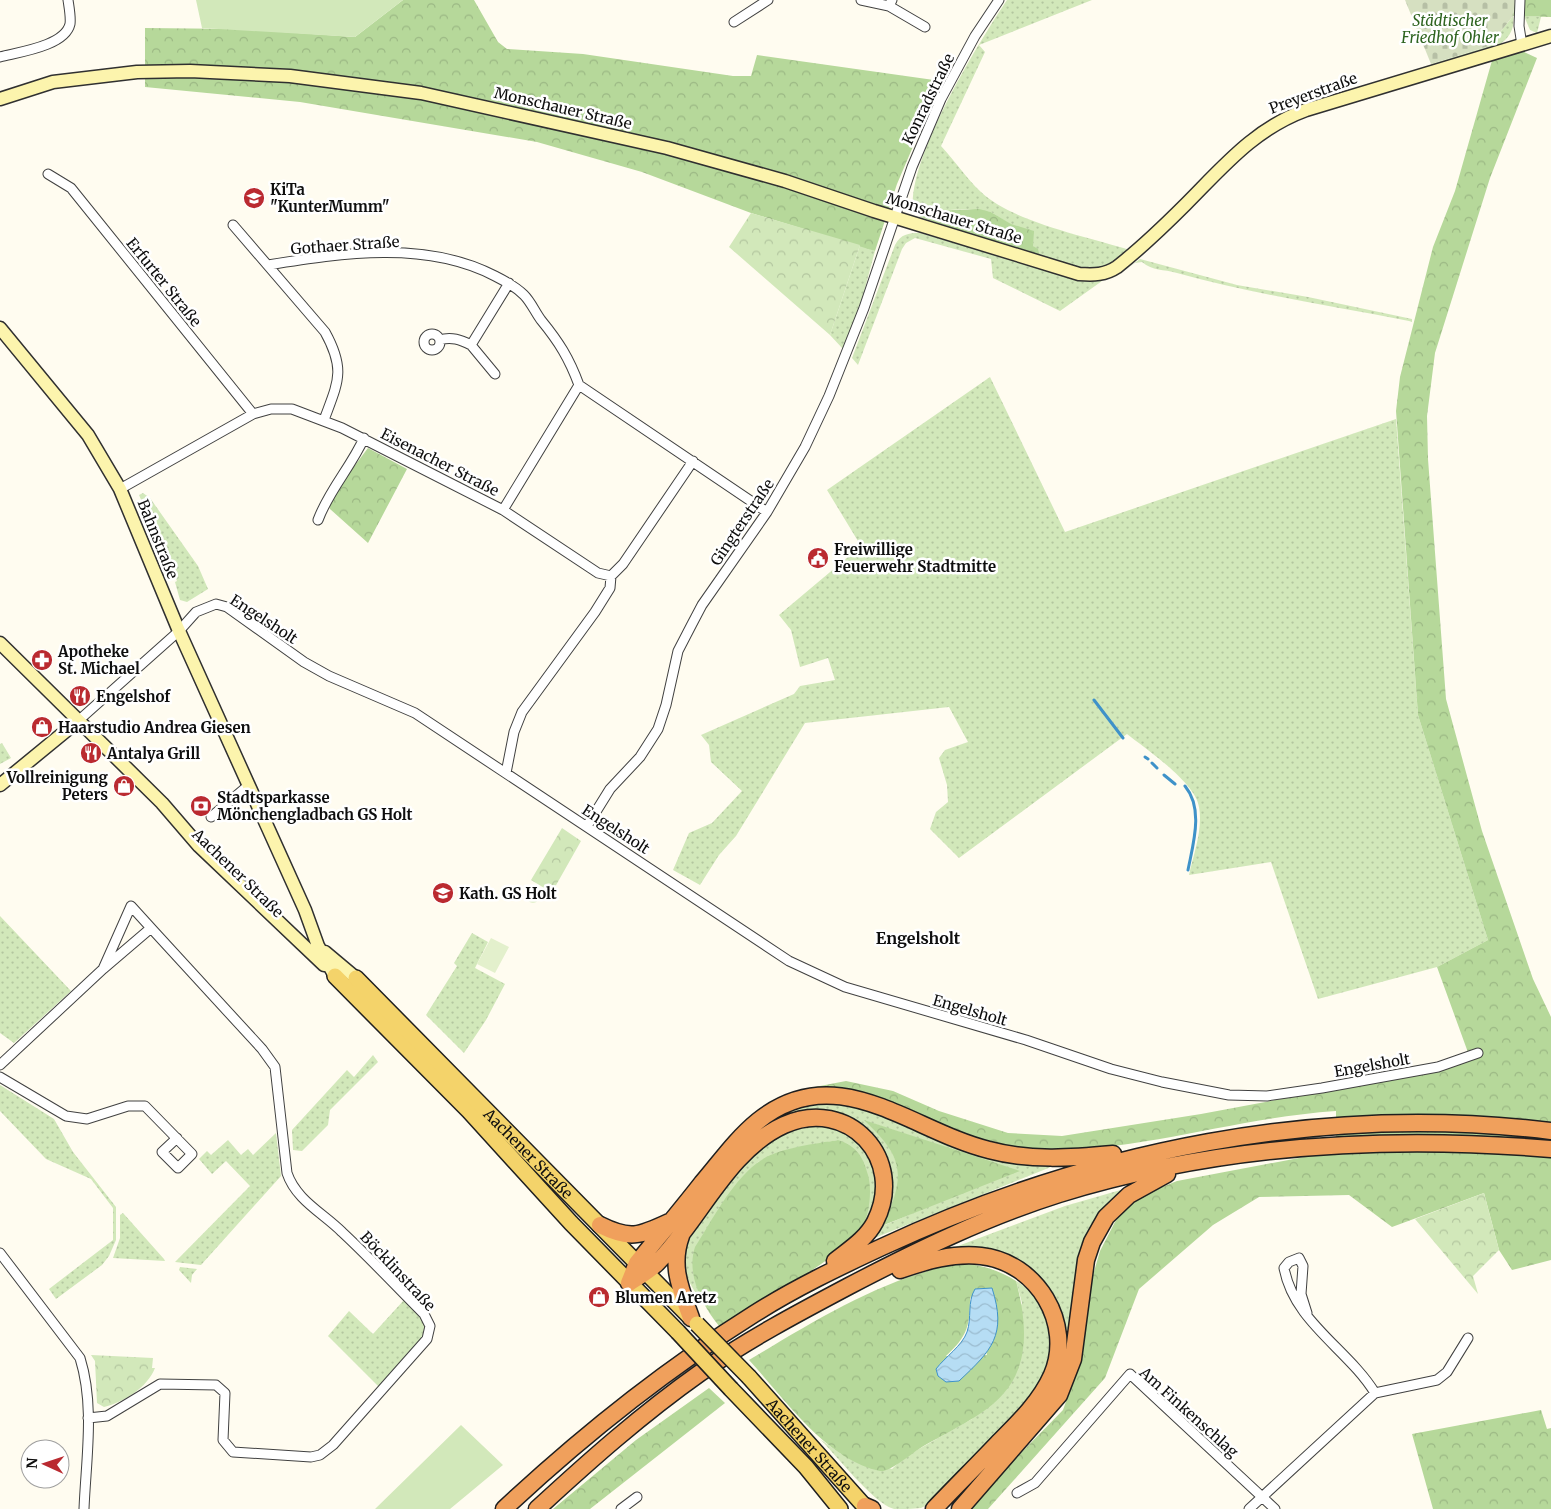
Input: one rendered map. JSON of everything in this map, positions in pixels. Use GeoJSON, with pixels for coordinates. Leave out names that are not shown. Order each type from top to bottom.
{"type":"FeatureCollection","features":[{"type":"Feature","properties":{"kind":"highway"},"geometry":{"type":"LineString","coordinates":[[694,1321],[678,1280],[675,1262],[681,1237],[681,1222],[744,1133],[779,1107],[805,1098],[839,1096],[874,1103],[968,1144],[1023,1157],[1084,1157],[1170,1149]]}},
{"type":"Feature","properties":{"kind":"highway"},"geometry":{"type":"LineString","coordinates":[[629,1283],[681,1222],[758,1141],[775,1129],[794,1121],[816,1118],[840,1122],[859,1132],[874,1148],[881,1165],[884,1190],[880,1211],[871,1228],[857,1245],[790,1293]]}},
{"type":"Feature","properties":{"kind":"highway"},"geometry":{"type":"LineString","coordinates":[[504,1509],[613,1415],[665,1375],[755,1313],[858,1258],[954,1214],[1071,1173],[1170,1149],[1228,1139],[1354,1125],[1480,1125],[1551,1131]]}},
{"type":"Feature","properties":{"kind":"highway"},"geometry":{"type":"LineString","coordinates":[[537,1509],[593,1458],[699,1374],[767,1330],[904,1258],[976,1225],[1034,1203],[1124,1177],[1206,1159],[1299,1148],[1390,1142],[1472,1143],[1551,1149]]}},
{"type":"Feature","properties":{"kind":"highway"},"geometry":{"type":"LineString","coordinates":[[961,1508],[1059,1395],[1073,1358],[1086,1260],[1092,1242],[1106,1217],[1124,1199],[1159,1177],[1206,1159]]}},
{"type":"Feature","properties":{"kind":"highway"},"geometry":{"type":"LineString","coordinates":[[600,1224],[623,1235],[631,1236],[681,1222]]}},
{"type":"Feature","properties":{"kind":"highway"},"geometry":{"type":"LineString","coordinates":[[825,1298],[917,1264],[937,1259],[971,1256],[996,1260],[1021,1272],[1032,1280],[1050,1303],[1058,1328],[1058,1344],[1055,1365],[1044,1390],[1024,1417],[934,1507]]}},
{"type":"Feature","properties":{"kind":"main road","name":"Preyerstraße"},"geometry":{"type":"LineString","coordinates":[[1106,273],[1117,267],[1139,248],[1246,144],[1277,122],[1316,107],[1551,36]]}},
{"type":"Feature","properties":{"kind":"main road","name":"Monschauer Straße"},"geometry":{"type":"LineString","coordinates":[[0,99],[54,82],[137,72],[239,72],[351,83],[422,93],[658,146],[784,181],[1079,274],[1106,273]]}},
{"type":"Feature","properties":{"kind":"main road","name":"Bahnstraße"},"geometry":{"type":"LineString","coordinates":[[0,328],[88,435],[120,489],[179,631],[309,919],[318,946],[335,976]]}},
{"type":"Feature","properties":{"kind":"main road","name":"Aachener Straße"},"geometry":{"type":"LineString","coordinates":[[0,643],[174,815],[199,846],[335,976],[468,1111],[629,1283],[806,1467],[840,1509]]}},
{"type":"Feature","properties":{"kind":"main road"},"geometry":{"type":"LineString","coordinates":[[0,785],[78,721]]}},
{"type":"Feature","properties":{"kind":"main road","name":"Aachener Straße"},"geometry":{"type":"LineString","coordinates":[[174,815],[194,830],[259,894],[356,978],[749,1377],[868,1508]]}},
{"type":"Feature","properties":{"kind":"main road","name":"Bahnstraße"},"geometry":{"type":"LineString","coordinates":[[309,919],[326,944],[356,978]]}},
{"type":"Feature","properties":{"kind":"street"},"geometry":{"type":"LineString","coordinates":[[0,57],[50,44],[63,37],[70,25],[68,0]]}},
{"type":"Feature","properties":{"kind":"street"},"geometry":{"type":"LineString","coordinates":[[734,22],[768,0]]}},
{"type":"Feature","properties":{"kind":"street"},"geometry":{"type":"LineString","coordinates":[[861,0],[891,3],[925,27]]}},
{"type":"Feature","properties":{"kind":"street","name":"Konradstraße"},"geometry":{"type":"LineString","coordinates":[[894,217],[912,167],[941,99],[975,36],[999,0]]}},
{"type":"Feature","properties":{"kind":"street"},"geometry":{"type":"LineString","coordinates":[[1520,0],[1519,26],[1522,44]]}},
{"type":"Feature","properties":{"kind":"street","name":"Erfurter Straße"},"geometry":{"type":"LineString","coordinates":[[48,174],[71,188],[253,414]]}},
{"type":"Feature","properties":{"kind":"street","name":"Gingterstraße"},"geometry":{"type":"LineString","coordinates":[[587,826],[610,789],[640,757],[658,729],[666,705],[678,651],[702,605],[767,512],[805,446],[829,396],[864,308],[894,217]]}},
{"type":"Feature","properties":{"kind":"street"},"geometry":{"type":"LineString","coordinates":[[233,225],[325,332],[334,348],[340,375],[324,420]]}},
{"type":"Feature","properties":{"kind":"street","name":"Gothaer Straße"},"geometry":{"type":"LineString","coordinates":[[268,266],[313,258],[382,252],[438,255],[475,266],[509,284],[524,295],[561,344],[579,385]]}},
{"type":"Feature","properties":{"kind":"street"},"geometry":{"type":"LineString","coordinates":[[471,345],[509,284]]}},
{"type":"Feature","properties":{"kind":"street"},"geometry":{"type":"LineString","coordinates":[[440,340],[446,338],[461,340],[471,345],[495,374]]}},
{"type":"Feature","properties":{"kind":"street"},"geometry":{"type":"LineString","coordinates":[[502,510],[579,385],[693,460],[767,512]]}},
{"type":"Feature","properties":{"kind":"street","name":"Eisenacher Straße"},"geometry":{"type":"LineString","coordinates":[[120,489],[253,414],[271,409],[292,409],[324,420],[364,438],[502,510],[598,573],[611,576]]}},
{"type":"Feature","properties":{"kind":"street"},"geometry":{"type":"LineString","coordinates":[[318,520],[326,498],[355,458],[364,438]]}},
{"type":"Feature","properties":{"kind":"street"},"geometry":{"type":"LineString","coordinates":[[506,773],[514,732],[522,712],[553,672],[605,596],[610,588],[611,576],[623,564],[693,460]]}},
{"type":"Feature","properties":{"kind":"street","name":"Engelsholt"},"geometry":{"type":"LineString","coordinates":[[78,721],[179,631],[196,612],[216,604],[227,608],[304,662],[330,676],[415,713],[789,960],[814,975],[845,987],[1026,1040],[1111,1069],[1162,1082],[1239,1096],[1267,1096],[1438,1067],[1478,1053]]}},
{"type":"Feature","properties":{"kind":"street"},"geometry":{"type":"LineString","coordinates":[[211,816],[249,785]]}},
{"type":"Feature","properties":{"kind":"street"},"geometry":{"type":"LineString","coordinates":[[0,1065],[103,969],[151,928],[130,906],[103,969]]}},
{"type":"Feature","properties":{"kind":"street","name":"Böcklinstraße"},"geometry":{"type":"LineString","coordinates":[[88,1418],[107,1416],[160,1384],[216,1385],[225,1393],[224,1440],[233,1452],[320,1455],[333,1445],[427,1338],[430,1326],[424,1314],[341,1230],[301,1197],[291,1184],[287,1173],[275,1067],[262,1049],[151,928]]}},
{"type":"Feature","properties":{"kind":"street"},"geometry":{"type":"LineString","coordinates":[[0,1077],[66,1116],[87,1119],[128,1106],[145,1106],[177,1138]]}},
{"type":"Feature","properties":{"kind":"street"},"geometry":{"type":"LineString","coordinates":[[0,1253],[80,1358],[86,1379],[88,1418],[84,1509]]}},
{"type":"Feature","properties":{"kind":"street"},"geometry":{"type":"LineString","coordinates":[[1307,1313],[1301,1294],[1303,1266],[1299,1258],[1288,1262],[1284,1268],[1296,1300],[1319,1330],[1367,1379],[1376,1393]]}},
{"type":"Feature","properties":{"kind":"street"},"geometry":{"type":"LineString","coordinates":[[1249,1509],[1376,1393],[1436,1380],[1448,1372],[1468,1338]]}},
{"type":"Feature","properties":{"kind":"street","name":"Am Finkenschlag"},"geometry":{"type":"LineString","coordinates":[[1017,1493],[1035,1483],[1130,1374],[1263,1498]]}},
{"type":"Feature","properties":{"kind":"street"},"geometry":{"type":"LineString","coordinates":[[621,1509],[637,1497]]}},
{"type":"Feature","properties":{"kind":"street"},"geometry":{"type":"LineString","coordinates":[[1263,1498],[1275,1509]]}},
{"type":"Feature","properties":{"kind":"green space"},"geometry":{"type":"Polygon","coordinates":[[[196,0],[403,0],[355,37],[202,28],[196,0]]]}},
{"type":"Feature","properties":{"kind":"green space"},"geometry":{"type":"Polygon","coordinates":[[[403,0],[474,0],[498,42],[507,49],[583,54],[733,76],[751,76],[757,55],[941,81],[897,184],[875,251],[751,213],[642,172],[537,142],[300,102],[145,87],[145,28],[240,29],[355,37],[403,0]]]}},
{"type":"Feature","properties":{"kind":"green space"},"geometry":{"type":"Polygon","coordinates":[[[1007,0],[1092,0],[979,45],[985,52],[941,146],[976,187],[995,203],[1031,220],[1130,250],[1108,267],[1087,270],[1040,257],[1033,246],[1032,238],[991,212],[968,209],[930,211],[920,217],[913,208],[915,186],[933,131],[963,72],[979,44],[1007,0]]]}},
{"type":"Feature","properties":{"kind":"green space","name":"Städtischer Friedhof Ohler"},"geometry":{"type":"Polygon","coordinates":[[[1405,0],[1515,0],[1513,16],[1489,46],[1431,64],[1405,0]]]}},
{"type":"Feature","properties":{"kind":"green space"},"geometry":{"type":"Polygon","coordinates":[[[1515,0],[1551,0],[1551,17],[1513,16],[1515,0]]]}},
{"type":"Feature","properties":{"kind":"green space"},"geometry":{"type":"Polygon","coordinates":[[[1513,16],[1512,28],[1506,38],[1497,46],[1470,57],[1431,67],[1431,64],[1489,46],[1513,16]]]}},
{"type":"Feature","properties":{"kind":"green space"},"geometry":{"type":"Polygon","coordinates":[[[1524,16],[1541,17],[1537,33],[1530,30],[1524,16]]]}},
{"type":"Feature","properties":{"kind":"green space"},"geometry":{"type":"Polygon","coordinates":[[[1520,50],[1537,58],[1490,178],[1435,353],[1427,416],[1428,459],[1446,699],[1482,831],[1533,979],[1551,1017],[1551,1260],[1512,1270],[1499,1250],[1484,1193],[1392,1227],[1349,1195],[1259,1197],[1213,1225],[1139,1289],[1105,1378],[988,1509],[966,1509],[1063,1410],[1081,1359],[1091,1282],[1100,1251],[1115,1222],[1128,1205],[1145,1194],[1177,1181],[1336,1151],[1336,1111],[1257,1121],[1138,1143],[1098,1148],[1058,1151],[1018,1150],[998,1147],[960,1134],[904,1108],[866,1094],[858,1092],[799,1090],[846,1081],[893,1091],[939,1111],[1008,1133],[1062,1136],[1201,1114],[1451,1067],[1470,1058],[1437,967],[1488,940],[1418,715],[1396,411],[1400,377],[1433,247],[1455,191],[1493,57],[1520,50]]]}},
{"type":"Feature","properties":{"kind":"green space"},"geometry":{"type":"Polygon","coordinates":[[[979,209],[991,212],[1011,224],[1034,231],[1033,246],[1038,249],[1040,257],[920,217],[930,211],[979,209]]]}},
{"type":"Feature","properties":{"kind":"green space"},"geometry":{"type":"Polygon","coordinates":[[[751,213],[860,245],[830,335],[729,247],[751,213]]]}},
{"type":"Feature","properties":{"kind":"green space"},"geometry":{"type":"Polygon","coordinates":[[[920,233],[1082,280],[1102,281],[1060,311],[993,278],[991,259],[915,238],[906,243],[902,249],[858,365],[852,358],[895,245],[905,235],[920,233]]]}},
{"type":"Feature","properties":{"kind":"green space"},"geometry":{"type":"Polygon","coordinates":[[[860,245],[875,251],[858,314],[843,349],[830,335],[860,245]]]}},
{"type":"Feature","properties":{"kind":"green space"},"geometry":{"type":"Polygon","coordinates":[[[1140,259],[1237,285],[1308,297],[1412,319],[1412,322],[1234,287],[1154,268],[1142,262],[1135,263],[1107,283],[1140,259]]]}},
{"type":"Feature","properties":{"kind":"green space"},"geometry":{"type":"Polygon","coordinates":[[[990,377],[1065,532],[1396,419],[1418,715],[1488,940],[1437,967],[1318,999],[1271,862],[1189,875],[1200,824],[1199,807],[1196,798],[1180,777],[1127,734],[959,858],[930,829],[936,812],[948,802],[947,785],[939,758],[945,750],[968,742],[949,707],[805,723],[736,836],[719,855],[700,885],[673,870],[689,833],[712,823],[742,791],[711,762],[709,745],[701,735],[794,694],[800,686],[835,680],[828,658],[800,667],[791,630],[779,615],[861,546],[827,490],[990,377]]]}},
{"type":"Feature","properties":{"kind":"green space"},"geometry":{"type":"Polygon","coordinates":[[[368,448],[407,469],[368,543],[330,509],[328,501],[368,448]]]}},
{"type":"Feature","properties":{"kind":"green space"},"geometry":{"type":"Polygon","coordinates":[[[143,493],[150,498],[198,566],[208,589],[187,602],[180,600],[175,582],[177,581],[139,495],[143,493]]]}},
{"type":"Feature","properties":{"kind":"green space"},"geometry":{"type":"Polygon","coordinates":[[[2,743],[11,758],[0,764],[0,744],[2,743]]]}},
{"type":"Feature","properties":{"kind":"green space"},"geometry":{"type":"Polygon","coordinates":[[[562,828],[581,841],[555,887],[546,889],[531,880],[562,828]]]}},
{"type":"Feature","properties":{"kind":"green space"},"geometry":{"type":"Polygon","coordinates":[[[533,891],[539,897],[533,903],[527,897],[533,891]]]}},
{"type":"Feature","properties":{"kind":"green space"},"geometry":{"type":"Polygon","coordinates":[[[0,916],[71,991],[14,1043],[0,1033],[0,916]]]}},
{"type":"Feature","properties":{"kind":"green space"},"geometry":{"type":"Polygon","coordinates":[[[472,933],[488,942],[475,968],[505,984],[486,1020],[464,1053],[426,1015],[457,966],[454,963],[472,933]]]}},
{"type":"Feature","properties":{"kind":"green space"},"geometry":{"type":"Polygon","coordinates":[[[491,938],[509,947],[495,973],[477,964],[491,938]]]}},
{"type":"Feature","properties":{"kind":"green space"},"geometry":{"type":"Polygon","coordinates":[[[373,1055],[378,1062],[330,1110],[328,1125],[302,1151],[293,1150],[292,1130],[347,1070],[354,1077],[373,1055]]]}},
{"type":"Feature","properties":{"kind":"green space"},"geometry":{"type":"Polygon","coordinates":[[[0,1085],[54,1119],[73,1152],[116,1207],[116,1240],[109,1256],[102,1265],[56,1299],[49,1289],[113,1240],[113,1208],[91,1179],[46,1159],[0,1111],[0,1085]]]}},
{"type":"Feature","properties":{"kind":"green space"},"geometry":{"type":"Polygon","coordinates":[[[819,1102],[849,1104],[1056,1165],[867,1241],[884,1159],[827,1115],[742,1141],[781,1112],[819,1102]],[[866,1121],[890,1149],[898,1166],[898,1190],[885,1225],[932,1205],[971,1156],[866,1121]]]}},
{"type":"Feature","properties":{"kind":"green space"},"geometry":{"type":"Polygon","coordinates":[[[864,1120],[1020,1171],[884,1225],[896,1193],[897,1168],[894,1157],[887,1146],[864,1120]]]}},
{"type":"Feature","properties":{"kind":"green space"},"geometry":{"type":"Polygon","coordinates":[[[811,1126],[831,1128],[848,1135],[861,1145],[870,1158],[875,1173],[876,1190],[872,1208],[863,1226],[869,1202],[838,1140],[791,1149],[758,1162],[693,1268],[701,1302],[686,1275],[682,1260],[683,1245],[688,1235],[753,1156],[779,1137],[794,1130],[811,1126]]]}},
{"type":"Feature","properties":{"kind":"green space"},"geometry":{"type":"Polygon","coordinates":[[[276,1133],[281,1176],[201,1265],[175,1262],[250,1186],[226,1161],[212,1174],[199,1159],[207,1151],[211,1155],[228,1140],[241,1155],[248,1149],[253,1155],[276,1133]]]}},
{"type":"Feature","properties":{"kind":"green space"},"geometry":{"type":"Polygon","coordinates":[[[838,1140],[845,1142],[855,1149],[864,1163],[868,1175],[870,1201],[862,1227],[852,1239],[818,1266],[719,1326],[707,1309],[697,1289],[693,1268],[695,1247],[715,1214],[738,1181],[747,1171],[765,1158],[796,1147],[838,1140]]]}},
{"type":"Feature","properties":{"kind":"green space"},"geometry":{"type":"Polygon","coordinates":[[[1124,1189],[1101,1211],[1068,1354],[978,1478],[974,1475],[1058,1366],[1039,1278],[942,1252],[1065,1206],[1124,1189]]]}},
{"type":"Feature","properties":{"kind":"green space"},"geometry":{"type":"Polygon","coordinates":[[[1484,1193],[1499,1250],[1473,1276],[1478,1294],[1415,1219],[1484,1193]]]}},
{"type":"Feature","properties":{"kind":"green space"},"geometry":{"type":"Polygon","coordinates":[[[123,1213],[165,1261],[113,1258],[120,1238],[120,1215],[123,1213]]]}},
{"type":"Feature","properties":{"kind":"green space"},"geometry":{"type":"Polygon","coordinates":[[[959,1263],[967,1264],[982,1266],[1016,1281],[1024,1325],[1024,1339],[1019,1368],[1013,1381],[1004,1393],[987,1409],[922,1447],[895,1466],[880,1471],[860,1464],[841,1454],[824,1441],[807,1426],[749,1360],[850,1302],[903,1279],[959,1263]],[[970,1296],[966,1329],[959,1342],[946,1356],[987,1355],[970,1296]]]}},
{"type":"Feature","properties":{"kind":"green space"},"geometry":{"type":"Polygon","coordinates":[[[180,1267],[197,1269],[192,1275],[191,1283],[179,1270],[180,1267]]]}},
{"type":"Feature","properties":{"kind":"green space"},"geometry":{"type":"Polygon","coordinates":[[[1016,1281],[1029,1290],[1038,1303],[1043,1312],[1049,1333],[1049,1354],[1043,1373],[1033,1392],[1006,1427],[937,1498],[921,1508],[894,1509],[886,1505],[866,1489],[820,1439],[841,1454],[892,1469],[903,1458],[972,1419],[1022,1303],[1016,1281]]]}},
{"type":"Feature","properties":{"kind":"green space"},"geometry":{"type":"Polygon","coordinates":[[[404,1300],[423,1319],[424,1334],[415,1350],[380,1388],[328,1336],[349,1311],[373,1334],[404,1300]]]}},
{"type":"Feature","properties":{"kind":"green space"},"geometry":{"type":"Polygon","coordinates":[[[91,1355],[153,1358],[152,1368],[155,1368],[141,1388],[127,1398],[104,1407],[97,1403],[95,1361],[91,1355]]]}},
{"type":"Feature","properties":{"kind":"green space"},"geometry":{"type":"Polygon","coordinates":[[[709,1388],[725,1403],[590,1509],[553,1509],[636,1440],[709,1388]]]}},
{"type":"Feature","properties":{"kind":"green space"},"geometry":{"type":"Polygon","coordinates":[[[1541,1410],[1547,1429],[1551,1428],[1551,1509],[1433,1509],[1412,1434],[1541,1410]]]}},
{"type":"Feature","properties":{"kind":"green space"},"geometry":{"type":"Polygon","coordinates":[[[461,1425],[503,1465],[450,1509],[375,1509],[461,1425]]]}},
{"type":"Feature","properties":{"kind":"water"},"geometry":{"type":"Polygon","coordinates":[[[992,1288],[998,1318],[994,1340],[980,1360],[959,1381],[946,1382],[938,1376],[936,1369],[965,1337],[971,1299],[975,1289],[992,1288]]]}},
{"type":"Feature","properties":{"kind":"waterway"},"geometry":{"type":"LineString","coordinates":[[1094,700],[1123,738]]}},
{"type":"Feature","properties":{"kind":"waterway"},"geometry":{"type":"LineString","coordinates":[[1152,763],[1157,768]]}},
{"type":"Feature","properties":{"kind":"waterway"},"geometry":{"type":"LineString","coordinates":[[1164,775],[1175,784]]}},
{"type":"Feature","properties":{"kind":"waterway"},"geometry":{"type":"LineString","coordinates":[[1185,786],[1191,795],[1196,816],[1196,827],[1188,870]]}},
{"type":"Feature","properties":{"kind":"place","name":"KiTa \"KunterMumm\""},"geometry":{"type":"Point","coordinates":[254,198]}},
{"type":"Feature","properties":{"kind":"place","name":"Freiwillige Feuerwehr Stadtmitte"},"geometry":{"type":"Point","coordinates":[818,558]}},
{"type":"Feature","properties":{"kind":"place","name":"Apotheke St. Michael"},"geometry":{"type":"Point","coordinates":[42,660]}},
{"type":"Feature","properties":{"kind":"place","name":"Engelshof"},"geometry":{"type":"Point","coordinates":[80,696]}},
{"type":"Feature","properties":{"kind":"place","name":"Haarstudio Andrea Giesen"},"geometry":{"type":"Point","coordinates":[42,727]}},
{"type":"Feature","properties":{"kind":"place","name":"Antalya Grill"},"geometry":{"type":"Point","coordinates":[91,753]}},
{"type":"Feature","properties":{"kind":"place","name":"Vollreinigung Peters"},"geometry":{"type":"Point","coordinates":[124,786]}},
{"type":"Feature","properties":{"kind":"place","name":"Stadtsparkasse Mönchengladbach GS Holt"},"geometry":{"type":"Point","coordinates":[201,806]}},
{"type":"Feature","properties":{"kind":"place","name":"Kath. GS Holt"},"geometry":{"type":"Point","coordinates":[443,893]}},
{"type":"Feature","properties":{"kind":"place","name":"Blumen Aretz"},"geometry":{"type":"Point","coordinates":[599,1297]}},
{"type":"Feature","properties":{"kind":"district","name":"Engelsholt"},"geometry":{"type":"Point","coordinates":[918,938]}}]}
